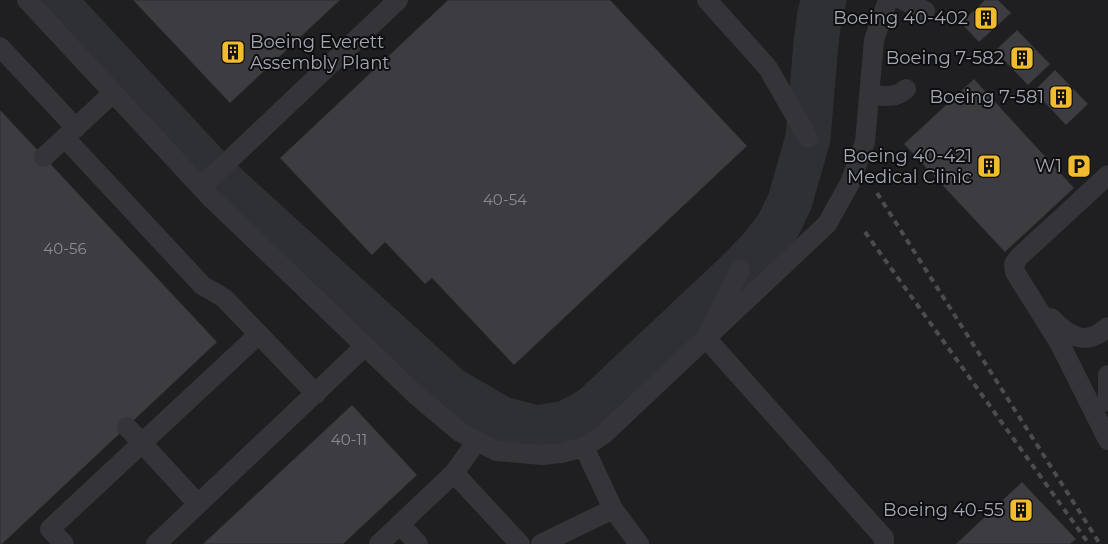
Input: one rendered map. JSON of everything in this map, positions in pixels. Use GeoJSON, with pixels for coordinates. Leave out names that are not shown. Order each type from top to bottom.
{"type":"FeatureCollection","features":[{"type":"Feature","properties":{"kind":"lane"},"geometry":{"type":"LineString","coordinates":[[27,0],[201,187],[364,347],[416,395],[460,432],[496,451],[542,455],[561,453],[584,447],[604,434],[827,224],[850,183],[865,142],[874,40],[888,0]]}},
{"type":"Feature","properties":{"kind":"lane"},"geometry":{"type":"LineString","coordinates":[[201,187],[398,0]]}},
{"type":"Feature","properties":{"kind":"lane"},"geometry":{"type":"LineString","coordinates":[[707,0],[768,68],[808,138]]}},
{"type":"Feature","properties":{"kind":"lane"},"geometry":{"type":"LineString","coordinates":[[903,0],[925,11]]}},
{"type":"Feature","properties":{"kind":"lane"},"geometry":{"type":"LineString","coordinates":[[0,48],[202,285],[224,298],[316,394]]}},
{"type":"Feature","properties":{"kind":"lane"},"geometry":{"type":"LineString","coordinates":[[869,94],[890,97],[896,96],[906,89]]}},
{"type":"Feature","properties":{"kind":"lane"},"geometry":{"type":"LineString","coordinates":[[44,157],[113,93]]}},
{"type":"Feature","properties":{"kind":"lane"},"geometry":{"type":"LineString","coordinates":[[1108,175],[1019,257],[1014,264],[1015,272],[1060,344],[1108,440]]}},
{"type":"Feature","properties":{"kind":"lane"},"geometry":{"type":"LineString","coordinates":[[706,338],[740,270]]}},
{"type":"Feature","properties":{"kind":"lane"},"geometry":{"type":"LineString","coordinates":[[1028,293],[1061,329],[1069,335],[1089,338],[1099,334],[1108,327]]}},
{"type":"Feature","properties":{"kind":"lane"},"geometry":{"type":"LineString","coordinates":[[64,544],[50,529],[259,334]]}},
{"type":"Feature","properties":{"kind":"lane"},"geometry":{"type":"LineString","coordinates":[[706,338],[884,538],[884,544]]}},
{"type":"Feature","properties":{"kind":"lane"},"geometry":{"type":"LineString","coordinates":[[156,544],[364,347]]}},
{"type":"Feature","properties":{"kind":"lane"},"geometry":{"type":"LineString","coordinates":[[1108,374],[1108,402]]}},
{"type":"Feature","properties":{"kind":"lane"},"geometry":{"type":"LineString","coordinates":[[127,427],[198,504]]}},
{"type":"Feature","properties":{"kind":"lane"},"geometry":{"type":"LineString","coordinates":[[379,544],[454,473],[477,441]]}},
{"type":"Feature","properties":{"kind":"lane"},"geometry":{"type":"LineString","coordinates":[[584,447],[613,509],[639,544]]}},
{"type":"Feature","properties":{"kind":"lane"},"geometry":{"type":"LineString","coordinates":[[454,473],[520,544]]}},
{"type":"Feature","properties":{"kind":"lane"},"geometry":{"type":"LineString","coordinates":[[541,544],[613,509]]}},
{"type":"Feature","properties":{"kind":"lane"},"geometry":{"type":"LineString","coordinates":[[400,524],[418,544]]}},
{"type":"Feature","properties":{"kind":"shaded area"},"geometry":{"type":"Polygon","coordinates":[[[0,0],[1108,0],[1108,544],[0,544],[0,0]]]}},
{"type":"Feature","properties":{"kind":"building","name":"Boeing Everett Assembly Plant"},"geometry":{"type":"Polygon","coordinates":[[[133,0],[340,0],[230,103],[133,0]]]}},
{"type":"Feature","properties":{"kind":"building"},"geometry":{"type":"Polygon","coordinates":[[[448,0],[610,0],[747,146],[514,365],[432,278],[425,284],[385,242],[372,255],[280,158],[448,0]]]}},
{"type":"Feature","properties":{"kind":"building","name":"Boeing 40-402"},"geometry":{"type":"Polygon","coordinates":[[[985,0],[998,0],[1011,13],[979,42],[961,23],[985,0]]]}},
{"type":"Feature","properties":{"kind":"building","name":"Boeing 7-582"},"geometry":{"type":"Polygon","coordinates":[[[1017,30],[1050,64],[1028,85],[995,51],[1017,30]]]}},
{"type":"Feature","properties":{"kind":"building","name":"Boeing 7-581"},"geometry":{"type":"Polygon","coordinates":[[[1055,70],[1088,104],[1066,125],[1034,91],[1055,70]]]}},
{"type":"Feature","properties":{"kind":"building","name":"Boeing 40-421 Medical Clinic"},"geometry":{"type":"Polygon","coordinates":[[[974,79],[1074,188],[1005,252],[904,144],[974,79]]]}},
{"type":"Feature","properties":{"kind":"building"},"geometry":{"type":"Polygon","coordinates":[[[0,110],[217,342],[2,544],[0,544],[0,110]]]}},
{"type":"Feature","properties":{"kind":"building"},"geometry":{"type":"Polygon","coordinates":[[[352,405],[417,475],[343,544],[203,544],[352,405]]]}},
{"type":"Feature","properties":{"kind":"building","name":"Boeing 40-55"},"geometry":{"type":"Polygon","coordinates":[[[1022,482],[1076,539],[1070,544],[956,544],[1022,482]]]}},
{"type":"Feature","properties":{"kind":"taxiway"},"geometry":{"type":"LineString","coordinates":[[53,0],[219,179],[450,389],[502,419],[537,428],[566,423],[592,409],[740,270],[761,248],[778,226],[790,201],[808,138],[816,43],[820,13],[824,0]]}},
{"type":"Feature","properties":{"kind":"railway"},"geometry":{"type":"LineString","coordinates":[[877,193],[1100,544]]}},
{"type":"Feature","properties":{"kind":"railway"},"geometry":{"type":"LineString","coordinates":[[865,232],[1089,544]]}},
{"type":"Feature","properties":{"kind":"place","name":"Boeing 40-402"},"geometry":{"type":"Point","coordinates":[986,18]}},
{"type":"Feature","properties":{"kind":"place","name":"Boeing Everett Assembly Plant"},"geometry":{"type":"Point","coordinates":[233,52]}},
{"type":"Feature","properties":{"kind":"place","name":"Boeing 7-582"},"geometry":{"type":"Point","coordinates":[1022,58]}},
{"type":"Feature","properties":{"kind":"place","name":"Boeing 7-581"},"geometry":{"type":"Point","coordinates":[1061,97]}},
{"type":"Feature","properties":{"kind":"place","name":"Boeing 40-421 Medical Clinic"},"geometry":{"type":"Point","coordinates":[989,166]}},
{"type":"Feature","properties":{"kind":"place","name":"W1"},"geometry":{"type":"Point","coordinates":[1079,166]}},
{"type":"Feature","properties":{"kind":"place","name":"Boeing 40-55"},"geometry":{"type":"Point","coordinates":[1021,510]}}]}
